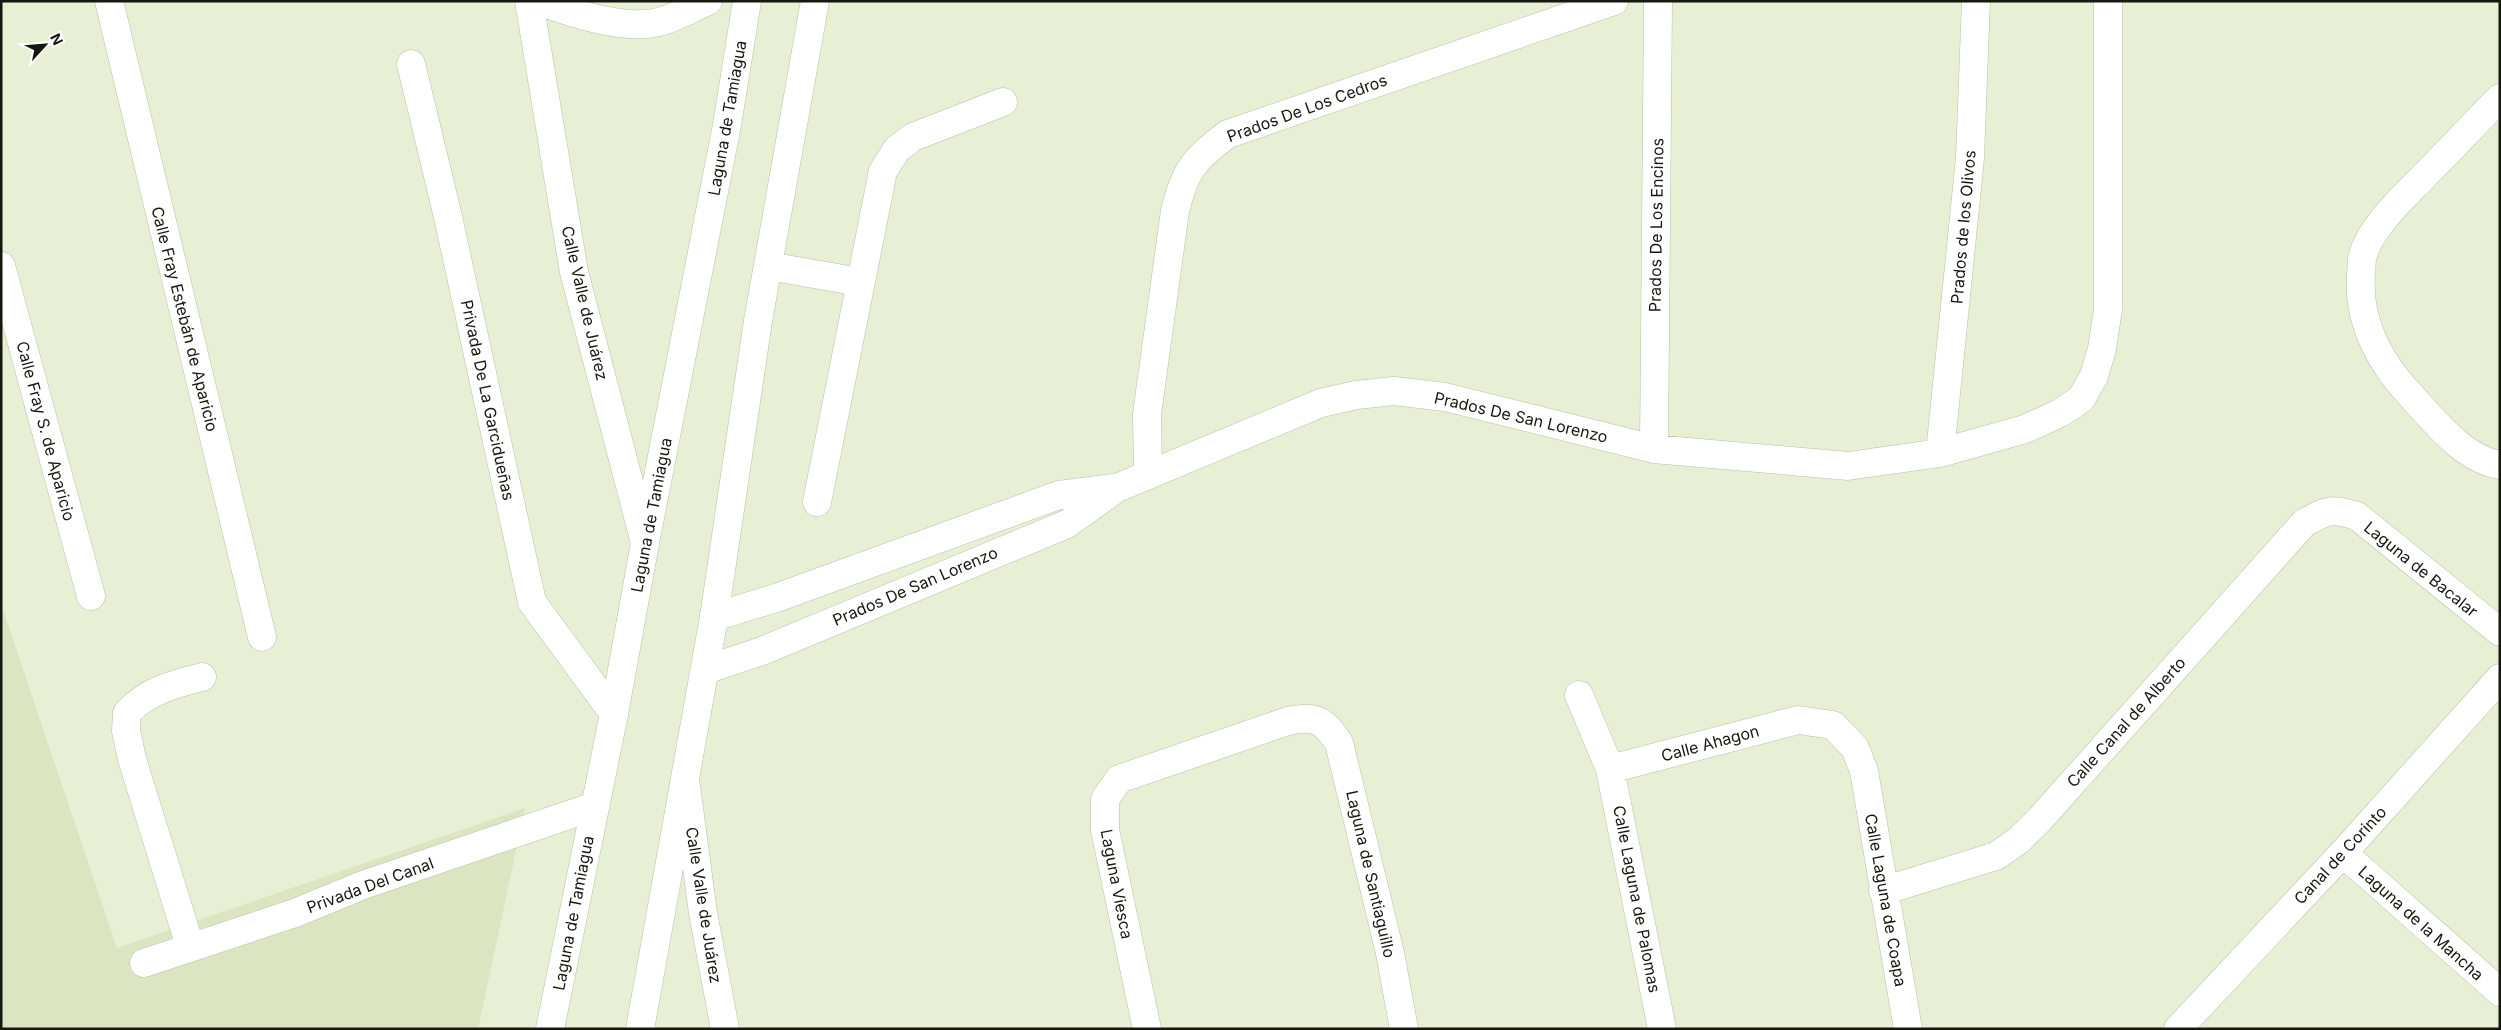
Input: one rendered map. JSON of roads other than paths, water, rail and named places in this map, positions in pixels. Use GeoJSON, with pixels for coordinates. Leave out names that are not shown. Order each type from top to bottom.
{"type":"FeatureCollection","features":[{"type":"Feature","properties":{"kind":"street","name":"Calle Fray Estebán de Aparicio"},"geometry":{"type":"LineString","coordinates":[[109,1],[262,637]]}},
{"type":"Feature","properties":{"kind":"street","name":"Calle Valle de Juárez"},"geometry":{"type":"LineString","coordinates":[[529,1],[574,272],[645,543]]}},
{"type":"Feature","properties":{"kind":"street"},"geometry":{"type":"LineString","coordinates":[[540,1],[561,9],[614,22],[653,23],[708,1]]}},
{"type":"Feature","properties":{"kind":"street","name":"Laguna de Tamiagua"},"geometry":{"type":"LineString","coordinates":[[550,1029],[614,714],[645,543],[727,125],[747,1]]}},
{"type":"Feature","properties":{"kind":"street"},"geometry":{"type":"LineString","coordinates":[[640,1029],[705,670],[768,266],[815,1]]}},
{"type":"Feature","properties":{"kind":"street","name":"Prados De Los Cedros"},"geometry":{"type":"LineString","coordinates":[[1148,474],[1147,414],[1175,210],[1182,182],[1194,162],[1228,134],[1614,1]]}},
{"type":"Feature","properties":{"kind":"street","name":"Prados De Los Encinos"},"geometry":{"type":"LineString","coordinates":[[1654,449],[1658,1]]}},
{"type":"Feature","properties":{"kind":"street","name":"Prados de los Olivos"},"geometry":{"type":"LineString","coordinates":[[1940,453],[1970,158],[1976,1]]}},
{"type":"Feature","properties":{"kind":"street","name":"Prados De San Lorenzo"},"geometry":{"type":"LineString","coordinates":[[705,670],[762,651],[1067,524],[1117,488],[1148,474],[1321,403],[1356,395],[1394,391],[1445,397],[1654,449],[1848,466],[1940,453],[2025,429],[2060,413],[2081,399],[2094,376],[2102,349],[2108,309],[2108,1]]}},
{"type":"Feature","properties":{"kind":"street","name":"Privada De La Garcidueñas"},"geometry":{"type":"LineString","coordinates":[[411,64],[448,217],[532,602],[614,714]]}},
{"type":"Feature","properties":{"kind":"street"},"geometry":{"type":"LineString","coordinates":[[2500,98],[2398,203],[2376,231],[2362,255],[2360,287],[2366,323],[2378,354],[2406,391],[2453,439],[2471,453],[2500,465]]}},
{"type":"Feature","properties":{"kind":"street"},"geometry":{"type":"LineString","coordinates":[[818,502],[882,170],[897,149],[913,137],[1003,102]]}},
{"type":"Feature","properties":{"kind":"street","name":"Calle Fray S. de Aparicio"},"geometry":{"type":"LineString","coordinates":[[1,266],[91,596]]}},
{"type":"Feature","properties":{"kind":"street"},"geometry":{"type":"LineString","coordinates":[[768,266],[860,282]]}},
{"type":"Feature","properties":{"kind":"street","name":"Prados De San Lorenzo"},"geometry":{"type":"LineString","coordinates":[[714,617],[776,598],[1058,495],[1117,488]]}},
{"type":"Feature","properties":{"kind":"street","name":"Calle Canal de Alberto"},"geometry":{"type":"LineString","coordinates":[[1883,891],[1996,856],[2019,840],[2041,818],[2304,523],[2325,511],[2339,511]]}},
{"type":"Feature","properties":{"kind":"street","name":"Laguna de Bacalar"},"geometry":{"type":"LineString","coordinates":[[2339,511],[2357,516],[2500,632]]}},
{"type":"Feature","properties":{"kind":"street"},"geometry":{"type":"LineString","coordinates":[[190,946],[132,760],[126,731],[127,713],[138,701],[155,691],[202,677]]}},
{"type":"Feature","properties":{"kind":"street","name":"Canal de Corinto"},"geometry":{"type":"LineString","coordinates":[[2178,1029],[2343,853],[2500,678]]}},
{"type":"Feature","properties":{"kind":"street"},"geometry":{"type":"LineString","coordinates":[[1579,695],[1610,769]]}},
{"type":"Feature","properties":{"kind":"street","name":"Laguna Viesca"},"geometry":{"type":"LineString","coordinates":[[1147,1029],[1105,830],[1105,799],[1111,788],[1119,779],[1288,721],[1307,717],[1325,724]]}},
{"type":"Feature","properties":{"kind":"street","name":"Calle Ahagon"},"geometry":{"type":"LineString","coordinates":[[1610,769],[1798,720],[1814,721],[1833,726],[1856,748],[1864,771]]}},
{"type":"Feature","properties":{"kind":"street","name":"Laguna de Santiaguillo"},"geometry":{"type":"LineString","coordinates":[[1325,724],[1339,743],[1390,952],[1404,1029]]}},
{"type":"Feature","properties":{"kind":"street","name":"Calle Laguna de Palomas"},"geometry":{"type":"LineString","coordinates":[[1610,769],[1662,1029]]}},
{"type":"Feature","properties":{"kind":"street","name":"Calle Laguna de Coapa"},"geometry":{"type":"LineString","coordinates":[[1864,771],[1908,1029]]}},
{"type":"Feature","properties":{"kind":"street","name":"Calle Valle de Juárez"},"geometry":{"type":"LineString","coordinates":[[685,781],[703,913],[725,1029]]}},
{"type":"Feature","properties":{"kind":"street","name":"Privada Del Canal"},"geometry":{"type":"LineString","coordinates":[[144,963],[190,946],[295,913],[363,885],[595,806]]}},
{"type":"Feature","properties":{"kind":"street","name":"Laguna de la Mancha"},"geometry":{"type":"LineString","coordinates":[[2343,853],[2500,992]]}}]}
